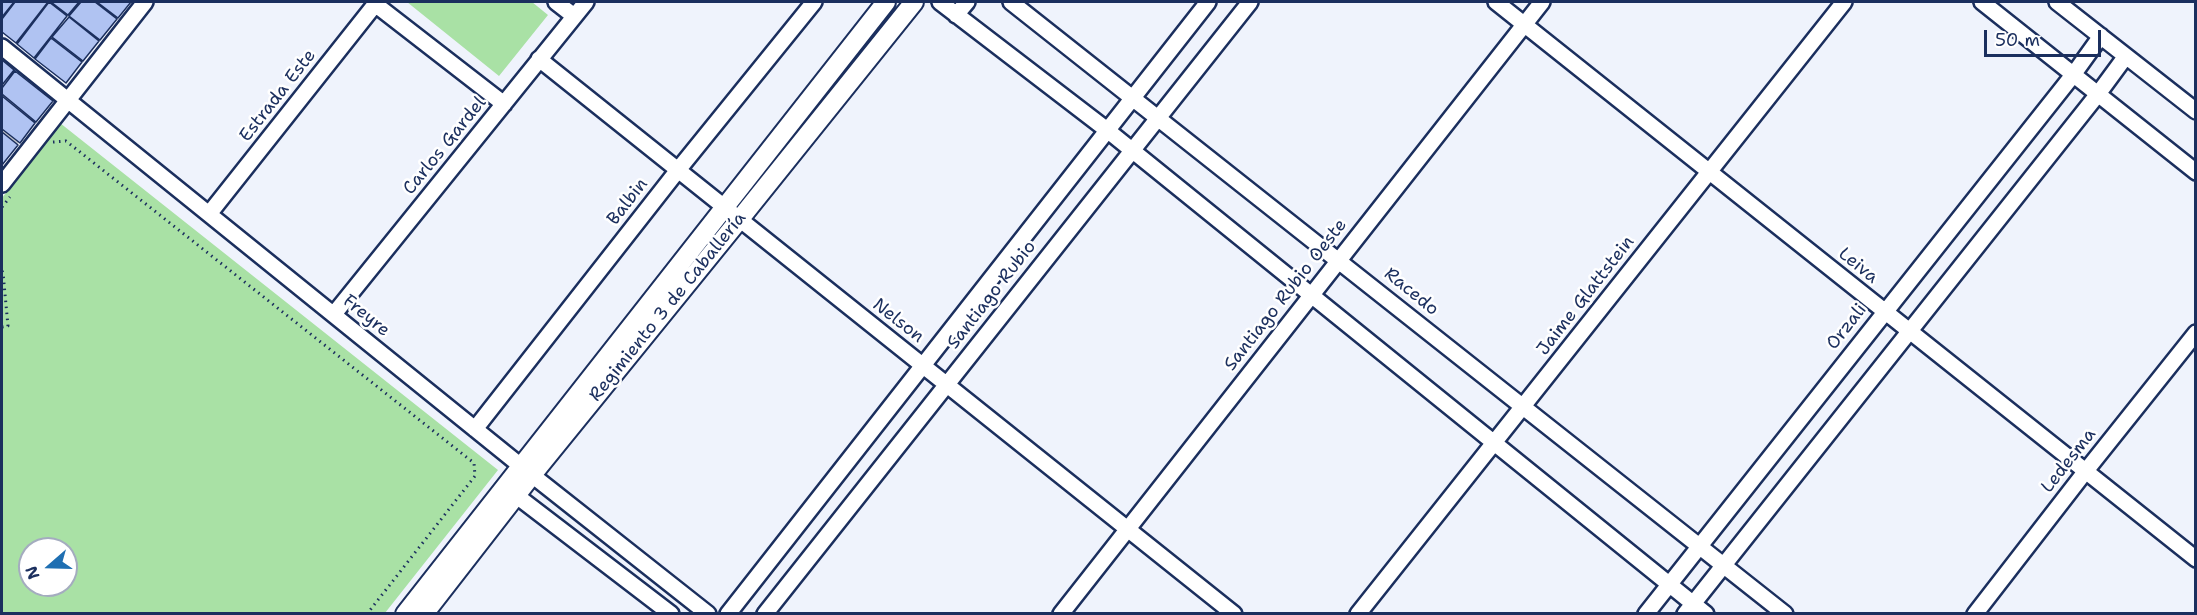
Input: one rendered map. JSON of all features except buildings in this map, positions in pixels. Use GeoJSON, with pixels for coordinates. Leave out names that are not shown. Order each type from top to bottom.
{"type":"FeatureCollection","features":[{"type":"Feature","properties":{"kind":"street"},"geometry":{"type":"LineString","coordinates":[[9,186],[68,99],[145,2]]}},
{"type":"Feature","properties":{"kind":"street"},"geometry":{"type":"LineString","coordinates":[[556,2],[574,16]]}},
{"type":"Feature","properties":{"kind":"street","name":"Carlos Gardel"},"geometry":{"type":"LineString","coordinates":[[334,314],[586,2]]}},
{"type":"Feature","properties":{"kind":"street","name":"Balbin"},"geometry":{"type":"LineString","coordinates":[[475,429],[678,170],[814,2]]}},
{"type":"Feature","properties":{"kind":"street","name":"Regimiento 3 de Caballería"},"geometry":{"type":"LineString","coordinates":[[405,614],[526,470],[723,208],[886,2]]}},
{"type":"Feature","properties":{"kind":"street","name":"Regimiento 3 de Caballería"},"geometry":{"type":"LineString","coordinates":[[526,470],[739,220],[914,2]]}},
{"type":"Feature","properties":{"kind":"street"},"geometry":{"type":"LineString","coordinates":[[940,2],[1107,130],[1669,584],[1689,608],[1706,614]]}},
{"type":"Feature","properties":{"kind":"street"},"geometry":{"type":"LineString","coordinates":[[956,15],[967,2]]}},
{"type":"Feature","properties":{"kind":"street","name":"Racedo"},"geometry":{"type":"LineString","coordinates":[[1011,2],[1785,614]]}},
{"type":"Feature","properties":{"kind":"street","name":"Santiago Rubio"},"geometry":{"type":"LineString","coordinates":[[728,614],[1208,2]]}},
{"type":"Feature","properties":{"kind":"street","name":"Santiago Rubio"},"geometry":{"type":"LineString","coordinates":[[765,614],[1250,2]]}},
{"type":"Feature","properties":{"kind":"street","name":"Leiva"},"geometry":{"type":"LineString","coordinates":[[1496,2],[2196,559]]}},
{"type":"Feature","properties":{"kind":"street","name":"Santiago Rubio Oeste"},"geometry":{"type":"LineString","coordinates":[[1061,614],[1542,2]]}},
{"type":"Feature","properties":{"kind":"street","name":"Jaime Glattstein"},"geometry":{"type":"LineString","coordinates":[[1358,614],[1492,442],[1844,2]]}},
{"type":"Feature","properties":{"kind":"street"},"geometry":{"type":"LineString","coordinates":[[1982,2],[2196,172]]}},
{"type":"Feature","properties":{"kind":"street"},"geometry":{"type":"LineString","coordinates":[[2057,2],[2196,111]]}},
{"type":"Feature","properties":{"kind":"street"},"geometry":{"type":"LineString","coordinates":[[376,3],[504,104]]}},
{"type":"Feature","properties":{"kind":"street","name":"Estrada Este"},"geometry":{"type":"LineString","coordinates":[[209,214],[376,3]]}},
{"type":"Feature","properties":{"kind":"street","name":"Orzali"},"geometry":{"type":"LineString","coordinates":[[1646,614],[2073,75],[2101,36]]}},
{"type":"Feature","properties":{"kind":"street","name":"Freyre"},"geometry":{"type":"LineString","coordinates":[[2,47],[708,614]]}},
{"type":"Feature","properties":{"kind":"street"},"geometry":{"type":"LineString","coordinates":[[1689,608],[2126,56]]}},
{"type":"Feature","properties":{"kind":"street","name":"Nelson"},"geometry":{"type":"LineString","coordinates":[[539,59],[1234,614]]}},
{"type":"Feature","properties":{"kind":"street","name":"Ledesma"},"geometry":{"type":"LineString","coordinates":[[1976,614],[2196,333]]}},
{"type":"Feature","properties":{"kind":"street"},"geometry":{"type":"LineString","coordinates":[[510,490],[671,614]]}},
{"type":"Feature","properties":{"kind":"street","name":"Regimiento 3 de Caballería"},"geometry":{"type":"LineString","coordinates":[[424,614],[510,490]]}},
{"type":"Feature","properties":{"kind":"path"},"geometry":{"type":"LineString","coordinates":[[53,142],[66,141],[474,463],[476,476],[367,614]]}},
{"type":"Feature","properties":{"kind":"path"},"geometry":{"type":"LineString","coordinates":[[2,207],[9,186]]}},
{"type":"Feature","properties":{"kind":"path"},"geometry":{"type":"LineString","coordinates":[[2,271],[8,326],[2,327]]}},
{"type":"Feature","properties":{"kind":"green space"},"geometry":{"type":"Polygon","coordinates":[[[407,2],[532,2],[548,15],[499,76],[407,2]]]}},
{"type":"Feature","properties":{"kind":"green space"},"geometry":{"type":"Polygon","coordinates":[[[60,123],[498,470],[385,613],[2,613],[2,198],[60,123]]]}}]}
